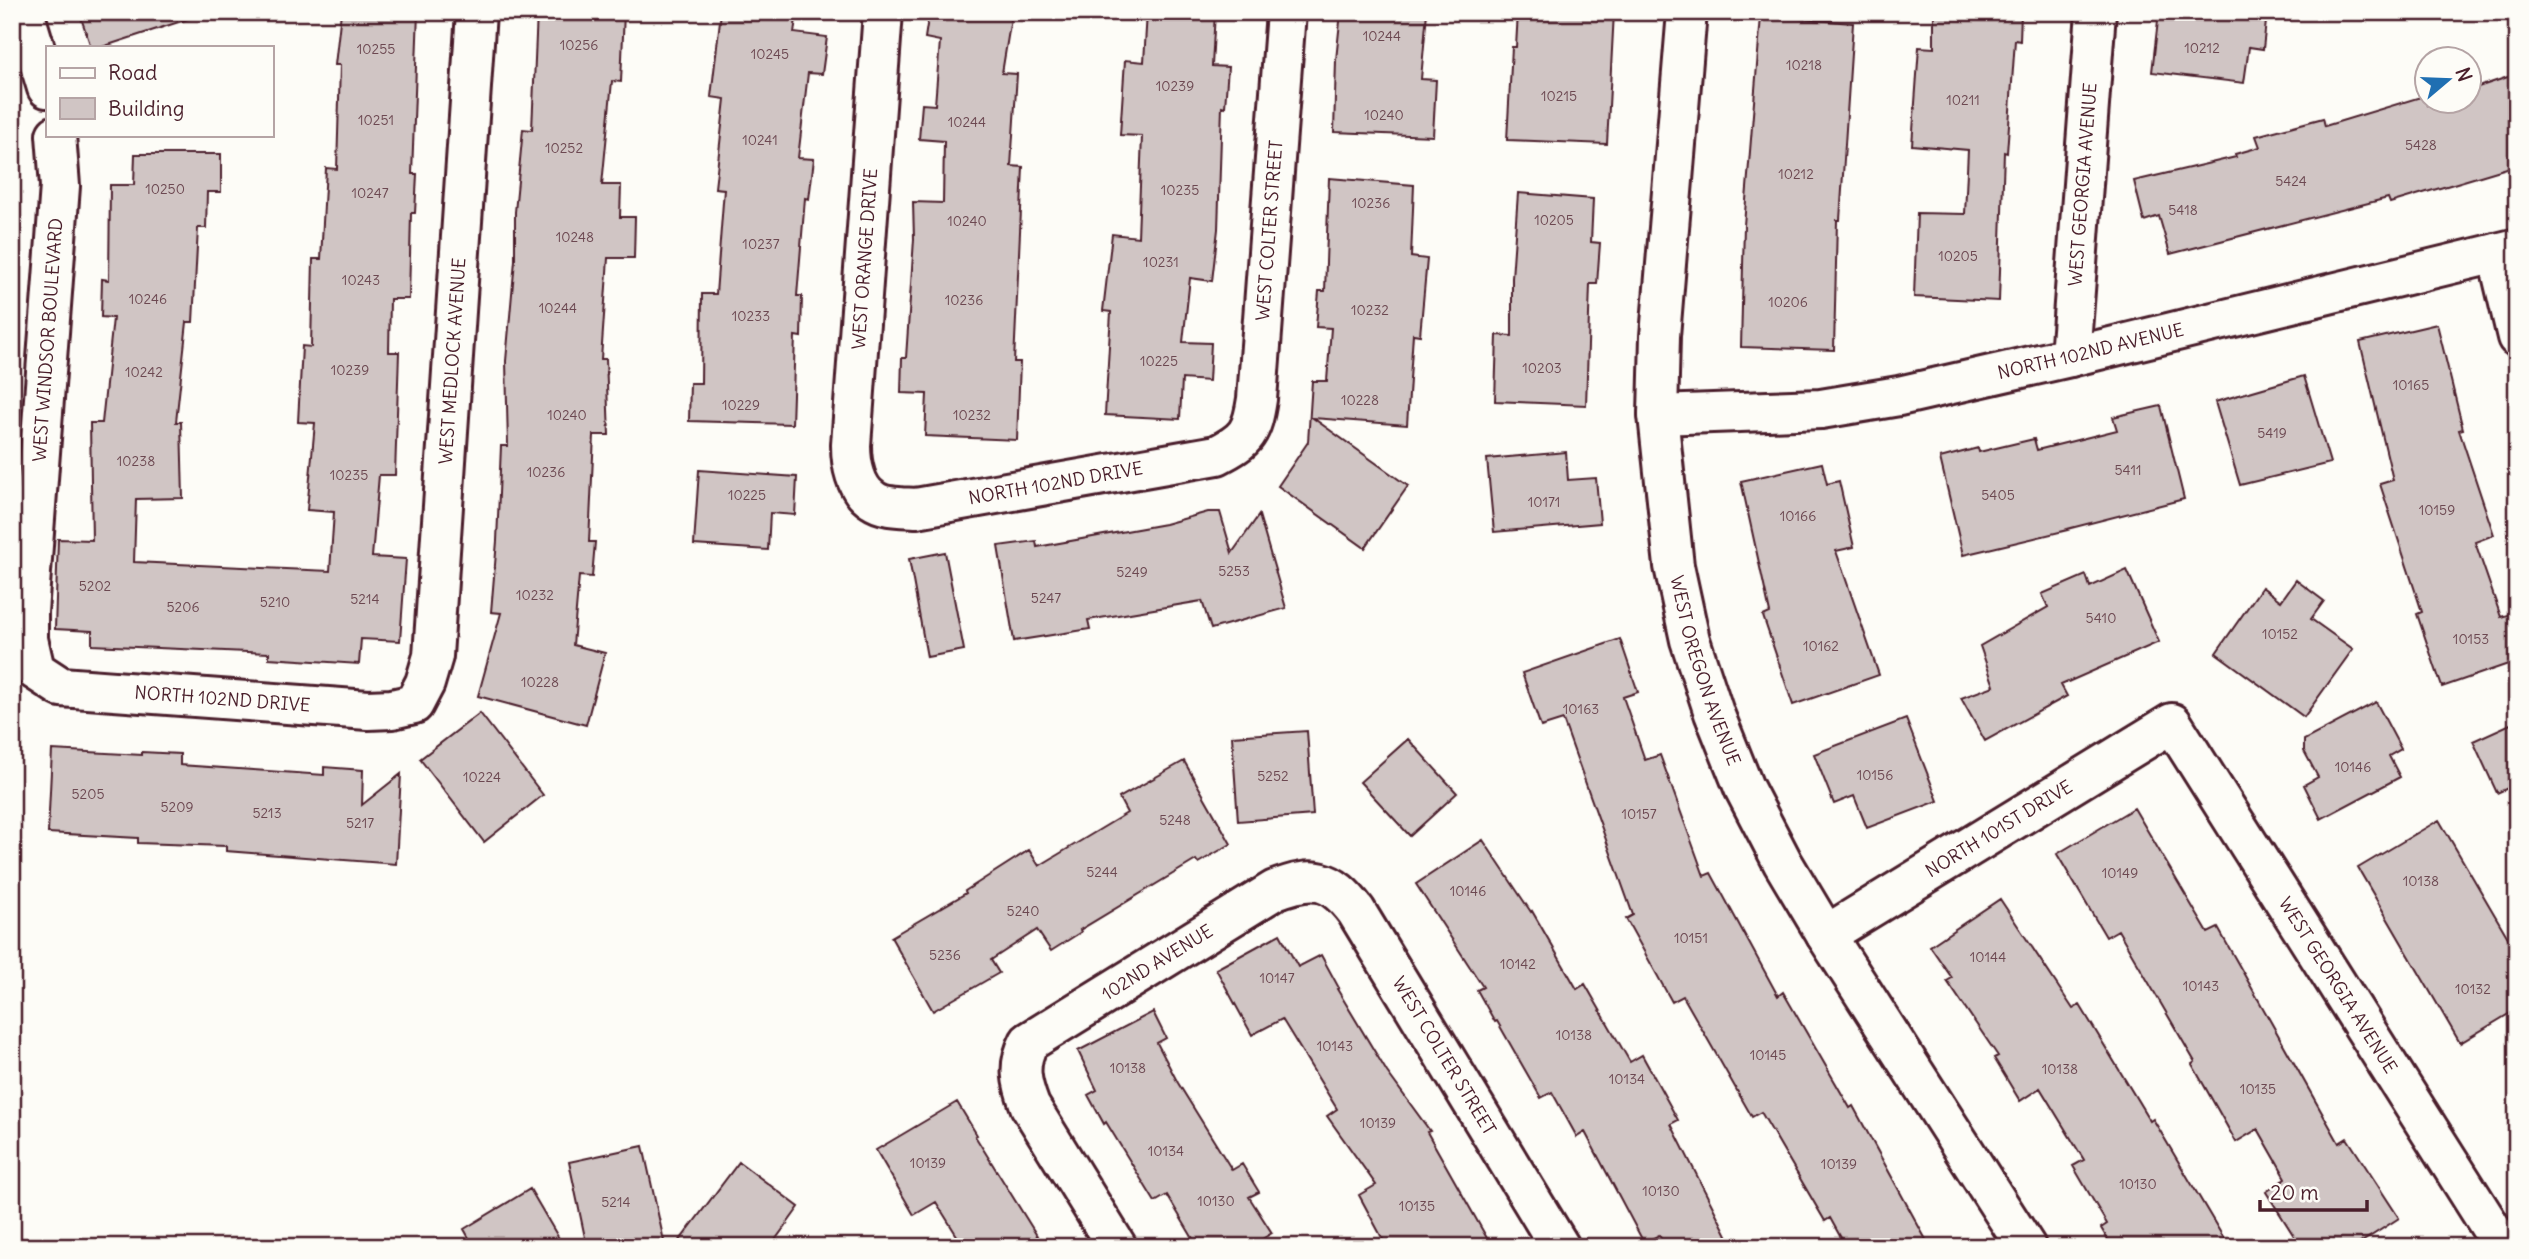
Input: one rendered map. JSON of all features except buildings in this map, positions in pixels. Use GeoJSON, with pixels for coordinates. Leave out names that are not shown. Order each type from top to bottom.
{"type":"FeatureCollection","features":[{"type":"Feature","properties":{"kind":"street"},"geometry":{"type":"LineString","coordinates":[[24,12],[46,85]]}},
{"type":"Feature","properties":{"kind":"street","name":"WEST MEDLOCK AVENUE"},"geometry":{"type":"LineString","coordinates":[[414,704],[425,683],[433,656],[475,12]]}},
{"type":"Feature","properties":{"kind":"street","name":"WEST ORANGE DRIVE"},"geometry":{"type":"LineString","coordinates":[[872,500],[862,488],[851,466],[851,445],[883,12]]}},
{"type":"Feature","properties":{"kind":"street","name":"WEST COLTER STREET"},"geometry":{"type":"LineString","coordinates":[[1240,443],[1254,425],[1257,399],[1286,12]]}},
{"type":"Feature","properties":{"kind":"street","name":"WEST OREGON AVENUE"},"geometry":{"type":"LineString","coordinates":[[1687,12],[1660,336],[1658,415],[1674,566],[1690,640],[1714,713],[1744,788],[1826,935],[2026,1247]]}},
{"type":"Feature","properties":{"kind":"street","name":"WEST GEORGIA AVENUE"},"geometry":{"type":"LineString","coordinates":[[2070,357],[2096,12]]}},
{"type":"Feature","properties":{"kind":"street","name":"WEST WINDSOR BOULEVARD"},"geometry":{"type":"LineString","coordinates":[[35,670],[28,639],[28,612],[60,186],[56,136]]}},
{"type":"Feature","properties":{"kind":"street"},"geometry":{"type":"LineString","coordinates":[[2507,251],[2517,337]]}},
{"type":"Feature","properties":{"kind":"street","name":"NORTH 102ND AVENUE"},"geometry":{"type":"LineString","coordinates":[[1658,415],[1821,410],[1899,396],[2507,251]]}},
{"type":"Feature","properties":{"kind":"street","name":"NORTH 102ND DRIVE"},"geometry":{"type":"LineString","coordinates":[[872,500],[887,505],[916,508],[1217,455],[1240,443]]}},
{"type":"Feature","properties":{"kind":"street","name":"NORTH 102ND DRIVE"},"geometry":{"type":"LineString","coordinates":[[35,670],[61,687],[368,710],[392,709],[414,704]]}},
{"type":"Feature","properties":{"kind":"street","name":"WEST GEORGIA AVENUE"},"geometry":{"type":"LineString","coordinates":[[2172,723],[2503,1247]]}},
{"type":"Feature","properties":{"kind":"street","name":"NORTH 101ST DRIVE"},"geometry":{"type":"LineString","coordinates":[[1826,935],[2172,723]]}},
{"type":"Feature","properties":{"kind":"street","name":"WEST COLTER STREET"},"geometry":{"type":"LineString","coordinates":[[1314,879],[1342,892],[1356,911],[1560,1247]]}},
{"type":"Feature","properties":{"kind":"street","name":"102ND AVENUE"},"geometry":{"type":"LineString","coordinates":[[1117,1247],[1030,1106],[1020,1068],[1022,1055],[1029,1042],[1275,890],[1294,882],[1314,879]]}}]}
